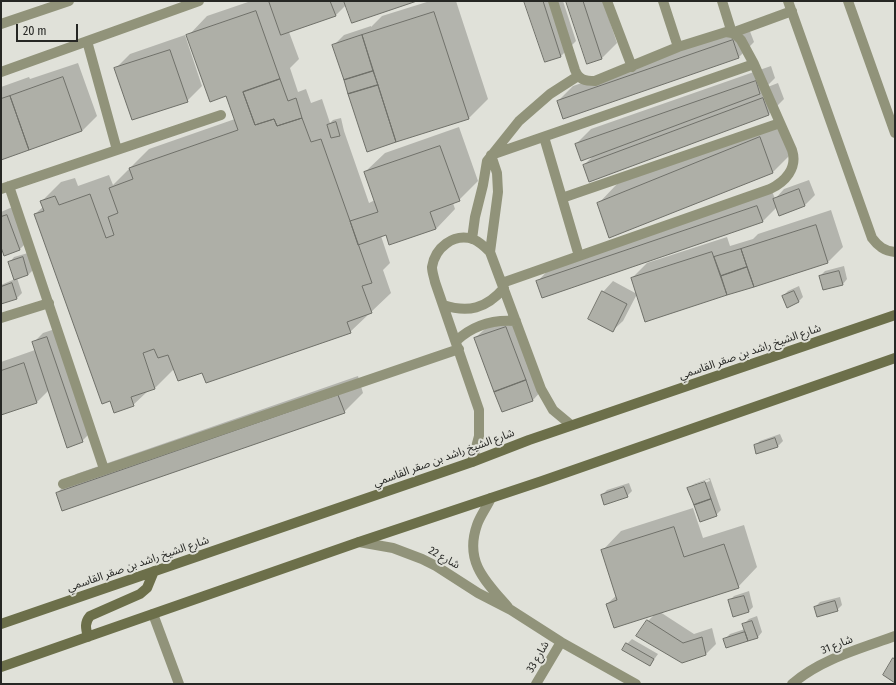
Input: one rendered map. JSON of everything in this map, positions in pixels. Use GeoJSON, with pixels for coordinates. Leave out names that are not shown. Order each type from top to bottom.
{"type":"FeatureCollection","features":[{"type":"Feature","properties":{"kind":"main road","name":"شارع الشيخ راشد بن صقر القاسمي"},"geometry":{"type":"LineString","coordinates":[[1,624],[472,462],[571,425],[895,315]]}},
{"type":"Feature","properties":{"kind":"main road"},"geometry":{"type":"LineString","coordinates":[[1,667],[895,358]]}},
{"type":"Feature","properties":{"kind":"main road"},"geometry":{"type":"LineString","coordinates":[[88,637],[85,625],[90,616],[140,594],[147,588],[154,571]]}},
{"type":"Feature","properties":{"kind":"street"},"geometry":{"type":"LineString","coordinates":[[1,24],[69,1]]}},
{"type":"Feature","properties":{"kind":"street"},"geometry":{"type":"LineString","coordinates":[[1,72],[199,1]]}},
{"type":"Feature","properties":{"kind":"street"},"geometry":{"type":"LineString","coordinates":[[443,305],[465,310],[487,304],[496,297],[503,286],[579,256],[776,186],[782,182],[791,171],[794,157],[754,64],[741,40],[737,36],[726,32],[678,47],[595,81],[585,81],[578,76],[553,1]]}},
{"type":"Feature","properties":{"kind":"street"},"geometry":{"type":"LineString","coordinates":[[607,1],[632,67]]}},
{"type":"Feature","properties":{"kind":"street"},"geometry":{"type":"LineString","coordinates":[[663,1],[678,47]]}},
{"type":"Feature","properties":{"kind":"street"},"geometry":{"type":"LineString","coordinates":[[722,1],[732,33]]}},
{"type":"Feature","properties":{"kind":"street"},"geometry":{"type":"LineString","coordinates":[[848,1],[895,133]]}},
{"type":"Feature","properties":{"kind":"street"},"geometry":{"type":"LineString","coordinates":[[732,33],[790,6],[872,238],[877,245],[884,250],[895,252]]}},
{"type":"Feature","properties":{"kind":"street"},"geometry":{"type":"LineString","coordinates":[[87,41],[117,150]]}},
{"type":"Feature","properties":{"kind":"street"},"geometry":{"type":"LineString","coordinates":[[491,154],[754,64]]}},
{"type":"Feature","properties":{"kind":"street"},"geometry":{"type":"LineString","coordinates":[[472,239],[475,217],[484,185],[487,161],[491,154],[520,121],[550,94],[578,76]]}},
{"type":"Feature","properties":{"kind":"street"},"geometry":{"type":"LineString","coordinates":[[104,470],[49,303],[5,188],[221,115]]}},
{"type":"Feature","properties":{"kind":"street"},"geometry":{"type":"LineString","coordinates":[[562,198],[780,124]]}},
{"type":"Feature","properties":{"kind":"street"},"geometry":{"type":"LineString","coordinates":[[544,137],[579,256]]}},
{"type":"Feature","properties":{"kind":"street"},"geometry":{"type":"LineString","coordinates":[[490,252],[498,192],[497,173],[491,154]]}},
{"type":"Feature","properties":{"kind":"street"},"geometry":{"type":"LineString","coordinates":[[472,462],[480,436],[479,410],[435,282],[432,268],[436,254],[445,244],[458,238],[472,239],[482,244],[490,252],[536,378],[546,400],[554,410],[571,425]]}},
{"type":"Feature","properties":{"kind":"street"},"geometry":{"type":"LineString","coordinates":[[1,318],[49,303]]}},
{"type":"Feature","properties":{"kind":"street"},"geometry":{"type":"LineString","coordinates":[[63,484],[457,345],[464,334],[484,323],[494,320],[516,321]]}},
{"type":"Feature","properties":{"kind":"street","name":"شارع 22"},"geometry":{"type":"LineString","coordinates":[[491,498],[474,535],[474,560],[485,582],[510,610]]}},
{"type":"Feature","properties":{"kind":"street","name":"شارع 22"},"geometry":{"type":"LineString","coordinates":[[360,542],[393,548],[422,559],[450,574],[489,600],[510,610],[561,642],[636,684]]}},
{"type":"Feature","properties":{"kind":"street"},"geometry":{"type":"LineString","coordinates":[[153,614],[179,684]]}},
{"type":"Feature","properties":{"kind":"street","name":"شارع 31"},"geometry":{"type":"LineString","coordinates":[[792,684],[817,666],[837,657],[895,636]]}},
{"type":"Feature","properties":{"kind":"street","name":"شارع 33"},"geometry":{"type":"LineString","coordinates":[[536,684],[561,642]]}},
{"type":"Feature","properties":{"kind":"building"},"geometry":{"type":"Polygon","coordinates":[[[269,1],[330,1],[336,16],[281,35],[269,1]]]}},
{"type":"Feature","properties":{"kind":"building"},"geometry":{"type":"Polygon","coordinates":[[[344,1],[417,1],[352,23],[344,1]]]}},
{"type":"Feature","properties":{"kind":"building"},"geometry":{"type":"Polygon","coordinates":[[[524,1],[543,1],[561,57],[545,62],[524,1]]]}},
{"type":"Feature","properties":{"kind":"building"},"geometry":{"type":"Polygon","coordinates":[[[566,1],[583,1],[602,59],[587,64],[566,1]]]}},
{"type":"Feature","properties":{"kind":"building"},"geometry":{"type":"Polygon","coordinates":[[[256,11],[280,79],[243,92],[255,125],[274,119],[277,126],[302,118],[311,142],[321,139],[372,283],[362,286],[372,313],[347,322],[351,333],[206,383],[202,373],[178,381],[168,355],[158,358],[154,349],[143,353],[155,389],[131,397],[134,406],[114,413],[110,401],[102,404],[34,214],[44,211],[40,201],[55,196],[59,205],[90,194],[106,238],[114,235],[108,217],[118,213],[109,188],[133,179],[129,168],[238,130],[226,96],[210,102],[186,35],[256,11]]]}},
{"type":"Feature","properties":{"kind":"building"},"geometry":{"type":"Polygon","coordinates":[[[434,12],[469,119],[396,142],[362,35],[434,12]]]}},
{"type":"Feature","properties":{"kind":"building"},"geometry":{"type":"Polygon","coordinates":[[[362,35],[373,71],[344,80],[332,45],[362,35]]]}},
{"type":"Feature","properties":{"kind":"building"},"geometry":{"type":"Polygon","coordinates":[[[733,40],[739,58],[563,119],[557,101],[733,40]]]}},
{"type":"Feature","properties":{"kind":"building"},"geometry":{"type":"Polygon","coordinates":[[[170,50],[188,102],[132,120],[114,68],[170,50]]]}},
{"type":"Feature","properties":{"kind":"building"},"geometry":{"type":"Polygon","coordinates":[[[373,71],[378,85],[348,94],[344,80],[373,71]]]}},
{"type":"Feature","properties":{"kind":"building"},"geometry":{"type":"Polygon","coordinates":[[[63,77],[82,131],[29,150],[10,96],[63,77]]]}},
{"type":"Feature","properties":{"kind":"building"},"geometry":{"type":"Polygon","coordinates":[[[280,79],[288,101],[296,98],[302,118],[277,126],[274,119],[255,125],[243,92],[280,79]]]}},
{"type":"Feature","properties":{"kind":"building"},"geometry":{"type":"Polygon","coordinates":[[[756,81],[760,94],[581,161],[575,144],[756,81]]]}},
{"type":"Feature","properties":{"kind":"building"},"geometry":{"type":"Polygon","coordinates":[[[378,85],[396,142],[367,152],[348,94],[378,85]]]}},
{"type":"Feature","properties":{"kind":"building"},"geometry":{"type":"Polygon","coordinates":[[[10,96],[29,150],[1,160],[1,99],[10,96]]]}},
{"type":"Feature","properties":{"kind":"building"},"geometry":{"type":"Polygon","coordinates":[[[763,98],[769,115],[589,182],[583,165],[763,98]]]}},
{"type":"Feature","properties":{"kind":"building"},"geometry":{"type":"Polygon","coordinates":[[[336,122],[340,136],[331,138],[327,125],[336,122]]]}},
{"type":"Feature","properties":{"kind":"building"},"geometry":{"type":"Polygon","coordinates":[[[760,137],[773,173],[609,238],[597,203],[760,137]]]}},
{"type":"Feature","properties":{"kind":"building"},"geometry":{"type":"Polygon","coordinates":[[[440,146],[460,201],[430,212],[436,229],[389,245],[386,235],[358,245],[350,221],[378,212],[364,172],[440,146]]]}},
{"type":"Feature","properties":{"kind":"building"},"geometry":{"type":"Polygon","coordinates":[[[799,189],[805,206],[779,216],[773,199],[799,189]]]}},
{"type":"Feature","properties":{"kind":"building"},"geometry":{"type":"Polygon","coordinates":[[[757,206],[763,222],[542,298],[536,281],[757,206]]]}},
{"type":"Feature","properties":{"kind":"building"},"geometry":{"type":"Polygon","coordinates":[[[7,215],[20,250],[4,256],[1,247],[1,217],[7,215]]]}},
{"type":"Feature","properties":{"kind":"building"},"geometry":{"type":"Polygon","coordinates":[[[816,225],[828,263],[754,287],[741,249],[816,225]]]}},
{"type":"Feature","properties":{"kind":"building"},"geometry":{"type":"Polygon","coordinates":[[[741,249],[747,267],[721,276],[714,257],[741,249]]]}},
{"type":"Feature","properties":{"kind":"building"},"geometry":{"type":"Polygon","coordinates":[[[712,252],[727,295],[645,322],[631,278],[712,252]]]}},
{"type":"Feature","properties":{"kind":"building"},"geometry":{"type":"Polygon","coordinates":[[[23,257],[28,275],[14,280],[8,262],[23,257]]]}},
{"type":"Feature","properties":{"kind":"building"},"geometry":{"type":"Polygon","coordinates":[[[747,267],[754,287],[727,295],[721,276],[747,267]]]}},
{"type":"Feature","properties":{"kind":"building"},"geometry":{"type":"Polygon","coordinates":[[[839,271],[843,285],[823,290],[819,276],[839,271]]]}},
{"type":"Feature","properties":{"kind":"building"},"geometry":{"type":"Polygon","coordinates":[[[12,283],[17,299],[1,304],[1,287],[12,283]]]}},
{"type":"Feature","properties":{"kind":"building"},"geometry":{"type":"Polygon","coordinates":[[[602,291],[627,304],[613,332],[588,319],[602,291]]]}},
{"type":"Feature","properties":{"kind":"building"},"geometry":{"type":"Polygon","coordinates":[[[794,291],[799,302],[787,308],[782,296],[794,291]]]}},
{"type":"Feature","properties":{"kind":"building"},"geometry":{"type":"Polygon","coordinates":[[[506,327],[526,380],[494,392],[474,338],[506,327]]]}},
{"type":"Feature","properties":{"kind":"building"},"geometry":{"type":"Polygon","coordinates":[[[47,337],[83,442],[67,448],[32,342],[47,337]]]}},
{"type":"Feature","properties":{"kind":"building"},"geometry":{"type":"Polygon","coordinates":[[[24,363],[37,403],[1,415],[1,371],[24,363]]]}},
{"type":"Feature","properties":{"kind":"building"},"geometry":{"type":"Polygon","coordinates":[[[526,380],[533,401],[502,412],[494,392],[526,380]]]}},
{"type":"Feature","properties":{"kind":"building"},"geometry":{"type":"Polygon","coordinates":[[[338,395],[345,413],[62,511],[56,493],[338,395]]]}},
{"type":"Feature","properties":{"kind":"building"},"geometry":{"type":"Polygon","coordinates":[[[775,438],[778,447],[756,454],[754,445],[775,438]]]}},
{"type":"Feature","properties":{"kind":"building"},"geometry":{"type":"Polygon","coordinates":[[[705,482],[711,499],[694,505],[687,488],[705,482]]]}},
{"type":"Feature","properties":{"kind":"building"},"geometry":{"type":"Polygon","coordinates":[[[624,487],[628,497],[604,505],[601,495],[624,487]]]}},
{"type":"Feature","properties":{"kind":"building"},"geometry":{"type":"Polygon","coordinates":[[[711,499],[717,516],[700,522],[694,505],[711,499]]]}},
{"type":"Feature","properties":{"kind":"building"},"geometry":{"type":"Polygon","coordinates":[[[674,527],[684,557],[724,544],[739,588],[614,628],[606,604],[617,600],[601,550],[674,527]]]}},
{"type":"Feature","properties":{"kind":"building"},"geometry":{"type":"Polygon","coordinates":[[[744,596],[749,612],[733,617],[728,600],[744,596]]]}},
{"type":"Feature","properties":{"kind":"building"},"geometry":{"type":"Polygon","coordinates":[[[835,601],[838,611],[817,617],[814,607],[835,601]]]}},
{"type":"Feature","properties":{"kind":"building"},"geometry":{"type":"Polygon","coordinates":[[[647,620],[683,643],[702,637],[706,655],[682,663],[636,636],[647,620]]]}},
{"type":"Feature","properties":{"kind":"building"},"geometry":{"type":"Polygon","coordinates":[[[752,621],[758,638],[748,641],[742,624],[752,621]]]}},
{"type":"Feature","properties":{"kind":"building"},"geometry":{"type":"Polygon","coordinates":[[[745,632],[748,641],[726,648],[723,639],[745,632]]]}},
{"type":"Feature","properties":{"kind":"building"},"geometry":{"type":"Polygon","coordinates":[[[626,643],[654,659],[650,666],[622,650],[626,643]]]}},
{"type":"Feature","properties":{"kind":"building"},"geometry":{"type":"Polygon","coordinates":[[[893,658],[895,659],[895,683],[883,675],[893,658]]]}}]}
